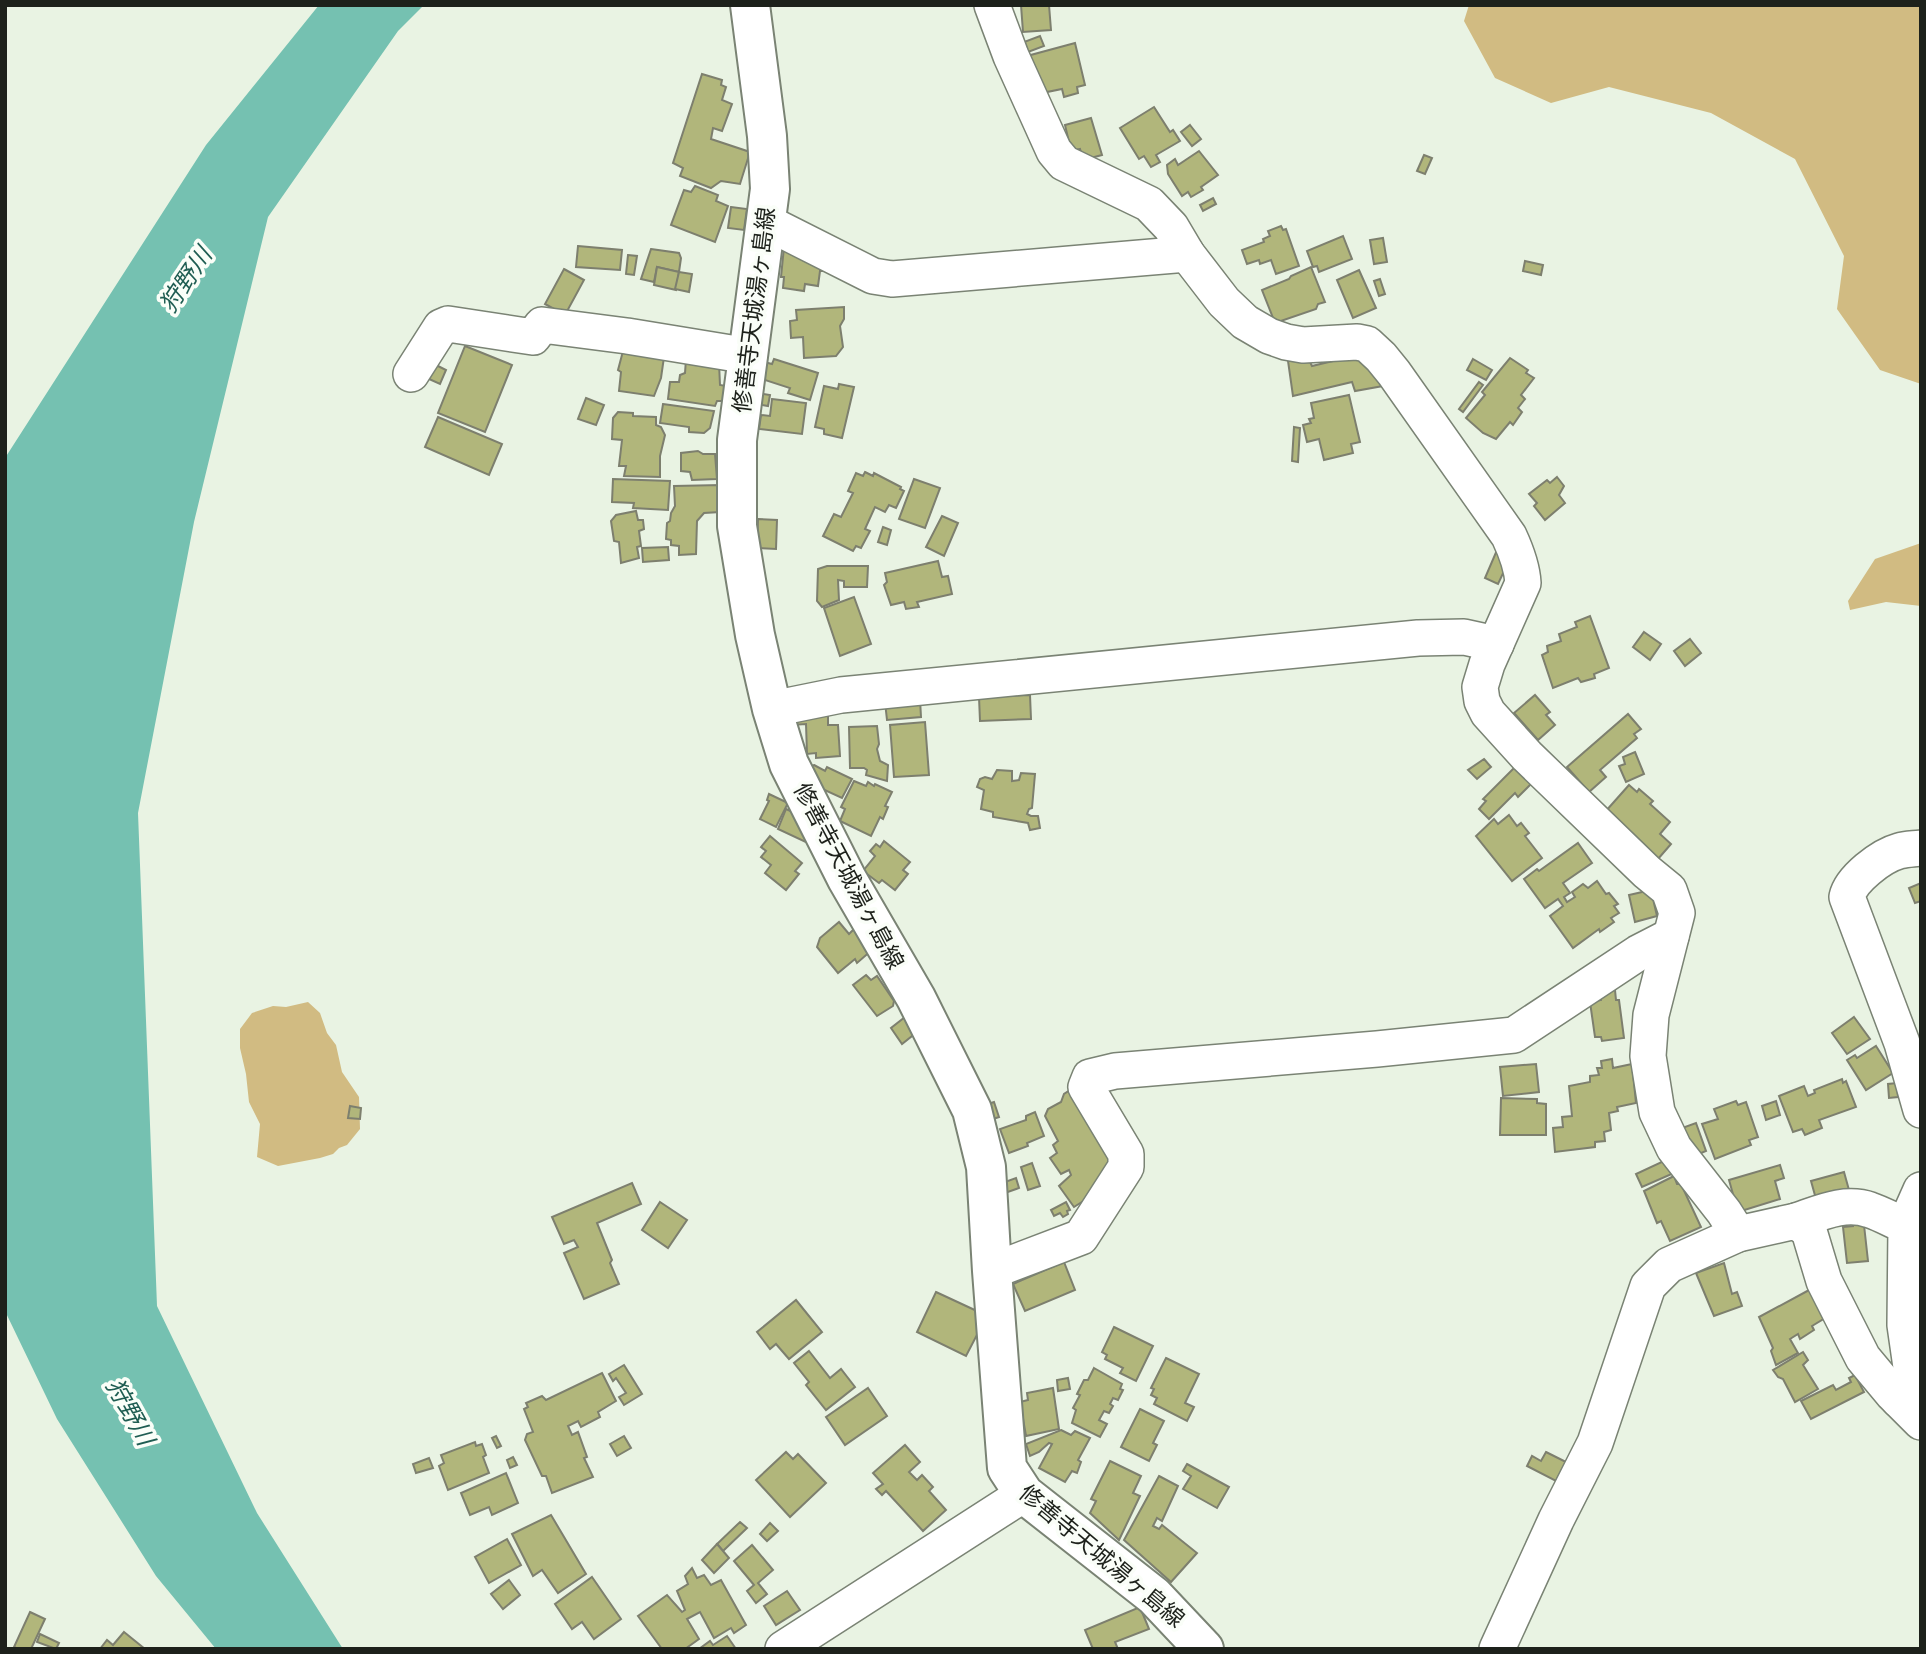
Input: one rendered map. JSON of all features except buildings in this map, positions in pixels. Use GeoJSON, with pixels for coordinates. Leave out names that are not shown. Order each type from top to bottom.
{"type":"FeatureCollection","features":[{"type":"Feature","properties":{"kind":"main road","name":"修善寺天城湯ヶ島線"},"geometry":{"type":"LineString","coordinates":[[750,5],[767,136],[770,189],[737,440],[737,526],[755,635],[772,709],[789,764],[847,879],[916,998],[972,1110],[986,1167],[1007,1468],[1024,1494],[1154,1597],[1204,1649]]}},
{"type":"Feature","properties":{"kind":"street"},"geometry":{"type":"LineString","coordinates":[[992,5],[1011,56],[1054,151],[1076,170],[1150,204],[1171,227],[1187,254],[1224,302],[1245,322],[1269,336],[1303,345],[1357,342],[1367,345],[1381,357],[1516,549],[1523,583],[1480,687],[1482,701],[1488,713],[1527,756],[1647,872],[1670,890],[1677,913],[1651,1015],[1648,1056],[1657,1112],[1674,1148],[1738,1234]]}},
{"type":"Feature","properties":{"kind":"street"},"geometry":{"type":"LineString","coordinates":[[766,222],[873,276],[892,279],[1187,254]]}},
{"type":"Feature","properties":{"kind":"street"},"geometry":{"type":"LineString","coordinates":[[411,374],[441,327],[448,324],[533,337],[542,325],[749,356]]}},
{"type":"Feature","properties":{"kind":"street"},"geometry":{"type":"LineString","coordinates":[[772,709],[841,695],[1418,638],[1464,637],[1496,645]]}},
{"type":"Feature","properties":{"kind":"street"},"geometry":{"type":"LineString","coordinates":[[1921,848],[1896,851],[1867,870],[1849,887],[1847,897],[1902,1043],[1921,1110]]}},
{"type":"Feature","properties":{"kind":"street"},"geometry":{"type":"LineString","coordinates":[[992,1271],[1081,1237],[1126,1167],[1126,1154],[1086,1087],[1090,1077],[1115,1072],[1514,1035],[1638,953],[1671,936]]}},
{"type":"Feature","properties":{"kind":"street"},"geometry":{"type":"LineString","coordinates":[[1910,1411],[1911,1367],[1905,1325],[1905,1226],[1921,1189]]}},
{"type":"Feature","properties":{"kind":"street"},"geometry":{"type":"LineString","coordinates":[[1497,1649],[1556,1520],[1595,1443],[1648,1286],[1669,1265],[1738,1234],[1796,1221],[1832,1209],[1852,1205],[1870,1209],[1905,1226]]}},
{"type":"Feature","properties":{"kind":"street"},"geometry":{"type":"LineString","coordinates":[[1796,1221],[1809,1231],[1824,1281],[1852,1340],[1863,1358],[1910,1411]]}},
{"type":"Feature","properties":{"kind":"street"},"geometry":{"type":"LineString","coordinates":[[783,1649],[1024,1494]]}},
{"type":"Feature","properties":{"kind":"shaded area"},"geometry":{"type":"Polygon","coordinates":[[[1469,5],[1921,5],[1921,384],[1880,370],[1837,309],[1844,256],[1795,159],[1711,113],[1609,87],[1551,103],[1495,78],[1464,21],[1469,5]]]}},
{"type":"Feature","properties":{"kind":"shaded area"},"geometry":{"type":"Polygon","coordinates":[[[1921,543],[1921,606],[1886,602],[1850,610],[1848,601],[1875,559],[1921,543]]]}},
{"type":"Feature","properties":{"kind":"shaded area"},"geometry":{"type":"Polygon","coordinates":[[[308,1002],[320,1013],[327,1033],[336,1045],[342,1072],[359,1097],[360,1129],[347,1145],[333,1154],[278,1166],[257,1157],[260,1124],[249,1102],[240,1048],[240,1029],[252,1013],[273,1006],[286,1007],[308,1002]]]}},
{"type":"Feature","properties":{"kind":"water","name":"狩野川"},"geometry":{"type":"Polygon","coordinates":[[[319,5],[424,5],[398,31],[268,217],[194,522],[138,813],[157,1306],[257,1513],[343,1649],[216,1649],[156,1576],[57,1419],[5,1311],[5,458],[206,145],[319,5]]]}}]}
